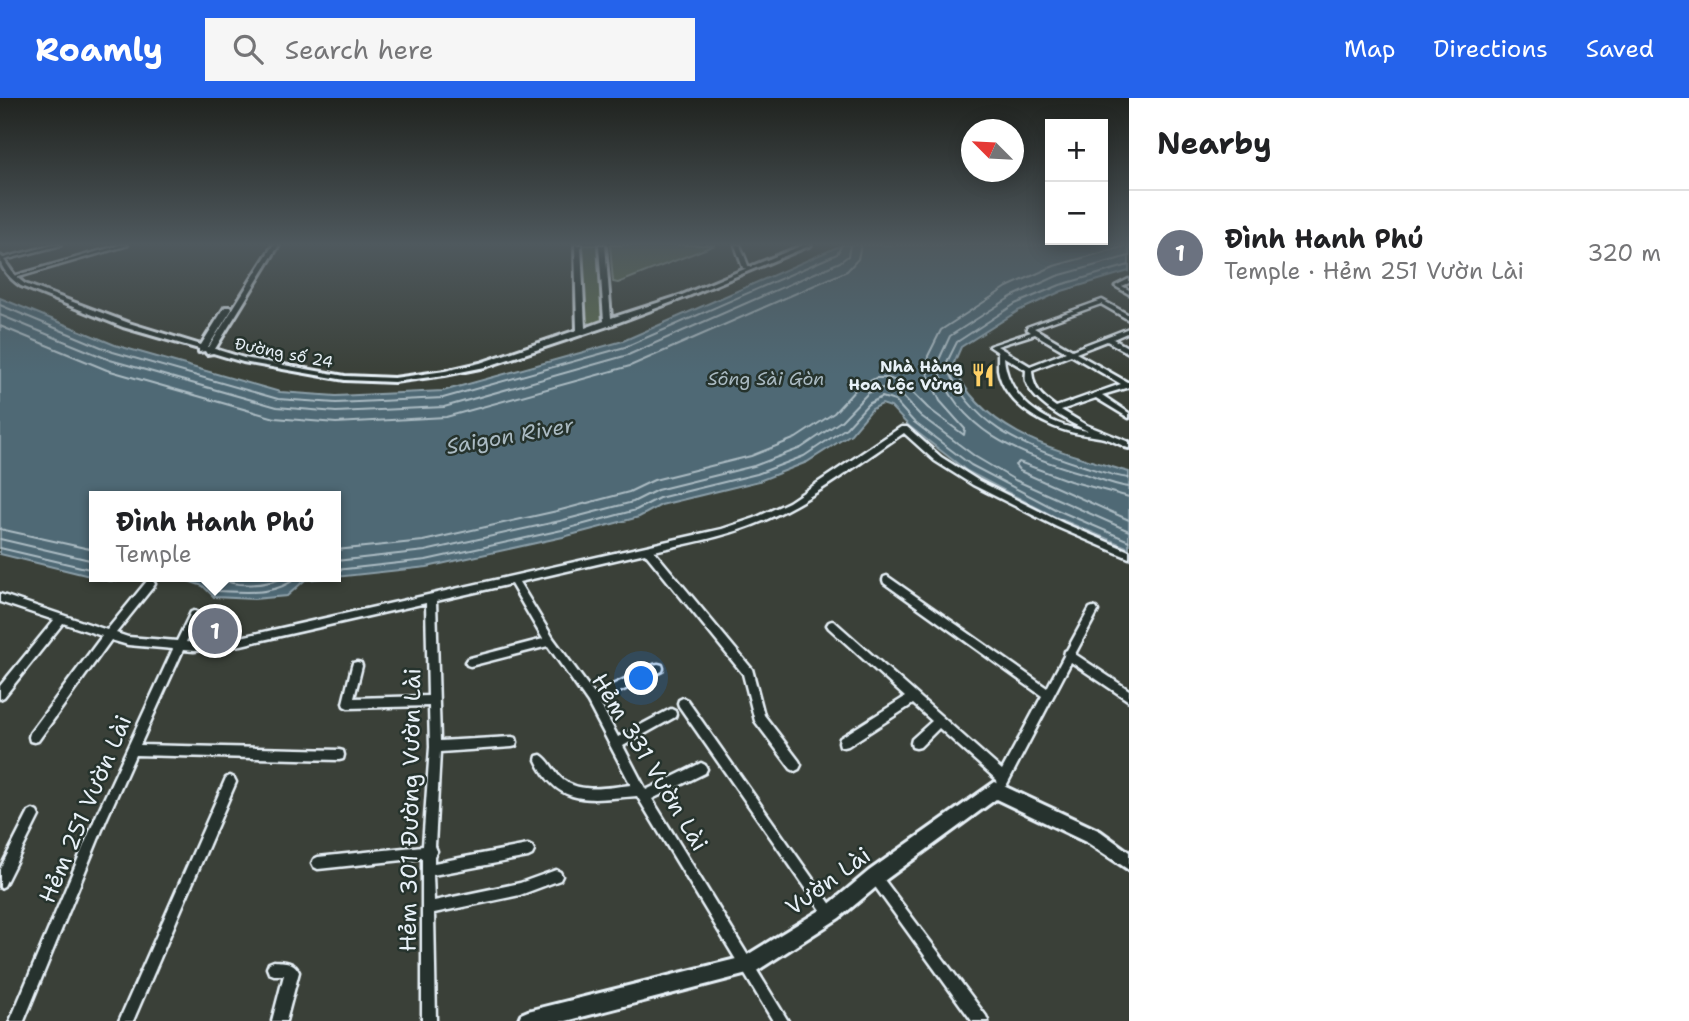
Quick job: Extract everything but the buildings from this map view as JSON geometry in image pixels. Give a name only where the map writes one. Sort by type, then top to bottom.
[{"type":"main road","points":[[1002,784],[1094,837],[1129,862]]},
{"type":"main road","name":"Vườn Lài","points":[[528,1021],[563,1017],[748,965],[830,913],[1002,784]]},
{"type":"street","name":"Đường số 24","points":[[31,288],[206,351],[296,372],[394,380],[482,365],[702,288]]},
{"type":"street","points":[[206,351],[243,288]]},
{"type":"street","points":[[206,351],[248,288]]},
{"type":"street","points":[[579,288],[581,332]]},
{"type":"street","points":[[605,288],[608,323]]},
{"type":"street","points":[[1029,369],[992,346],[1102,302],[1129,318]]},
{"type":"street","points":[[1032,330],[1128,384]]},
{"type":"street","points":[[1029,369],[1129,330]]},
{"type":"street","points":[[1107,338],[1129,351]]},
{"type":"street","points":[[1001,352],[999,367],[1004,383],[1017,401],[1065,428],[1101,435],[1129,445]]},
{"type":"street","points":[[1029,369],[1027,377],[1031,388],[1054,408],[1101,435]]},
{"type":"street","points":[[1035,413],[1128,384]]},
{"type":"street","points":[[1097,395],[1129,416]]},
{"type":"street","points":[[0,597],[128,641],[177,647],[241,641],[648,550],[758,520],[792,503],[904,429],[938,459],[976,483],[1060,525],[1129,555]]},
{"type":"street","points":[[648,550],[748,672],[760,717],[795,765]]},
{"type":"street","points":[[887,580],[1047,694]]},
{"type":"street","name":"Hẻm 331 Vườn Lài","points":[[514,581],[550,641],[592,701],[642,794],[781,1021]]},
{"type":"street","points":[[34,737],[108,635],[150,584]]},
{"type":"street","name":"Hẻm 301 Đường Vườn Lài","points":[[429,1021],[427,870],[435,747],[431,599]]},
{"type":"street","points":[[832,625],[939,721],[1002,784],[1047,694],[1072,656],[1093,611]]},
{"type":"street","name":"Hẻm 251 Vườn Lài","points":[[17,1021],[102,816],[134,750],[177,647],[194,615]]},
{"type":"street","points":[[0,694],[62,618]]},
{"type":"street","points":[[470,662],[550,641]]},
{"type":"street","points":[[1072,656],[1129,696]]},
{"type":"street","points":[[357,666],[348,703],[434,701]]},
{"type":"street","points":[[592,701],[658,668]]},
{"type":"street","points":[[844,742],[913,698]]},
{"type":"street","points":[[683,703],[830,913]]},
{"type":"street","points":[[617,744],[671,715]]},
{"type":"street","points":[[916,743],[939,721]]},
{"type":"street","points":[[435,747],[512,742]]},
{"type":"street","points":[[134,750],[339,755]]},
{"type":"street","points":[[541,760],[555,783],[570,793],[642,794],[701,769]]},
{"type":"street","points":[[127,1021],[230,782]]},
{"type":"street","points":[[0,882],[33,816]]},
{"type":"street","points":[[317,863],[430,851]]},
{"type":"street","points":[[427,870],[528,851]]},
{"type":"street","points":[[428,908],[520,889],[556,876]]},
{"type":"street","points":[[875,877],[981,1021]]},
{"type":"street","points":[[274,968],[289,969],[292,972],[279,1021]]},
{"type":"green space","points":[[583,288],[603,288],[605,318],[593,325],[584,321]]},
{"type":"water","name":"Sông Sài Gòn","points":[[744,288],[1072,288],[1018,311],[961,347],[953,365],[966,389],[983,408],[1004,424],[1052,448],[1129,472],[1129,548],[1053,516],[967,471],[909,426],[891,407],[882,404],[872,409],[851,434],[807,462],[759,481],[661,505],[639,517],[563,537],[427,567],[341,576],[341,491],[89,491],[89,576],[0,554],[0,298],[115,345],[280,392],[336,396],[443,391],[623,341]]},
{"type":"water","points":[[191,582],[303,582],[287,596],[254,599],[214,597],[203,586]]},
{"type":"place","name":"Nhà Hàng Hoa Lộc Vừng","points":[[983,375]]},
{"type":"place","name":"Đình Hanh Phú","points":[[215,631]]},
{"type":"water label","name":"Saigon River","points":[[510,436]]}]
